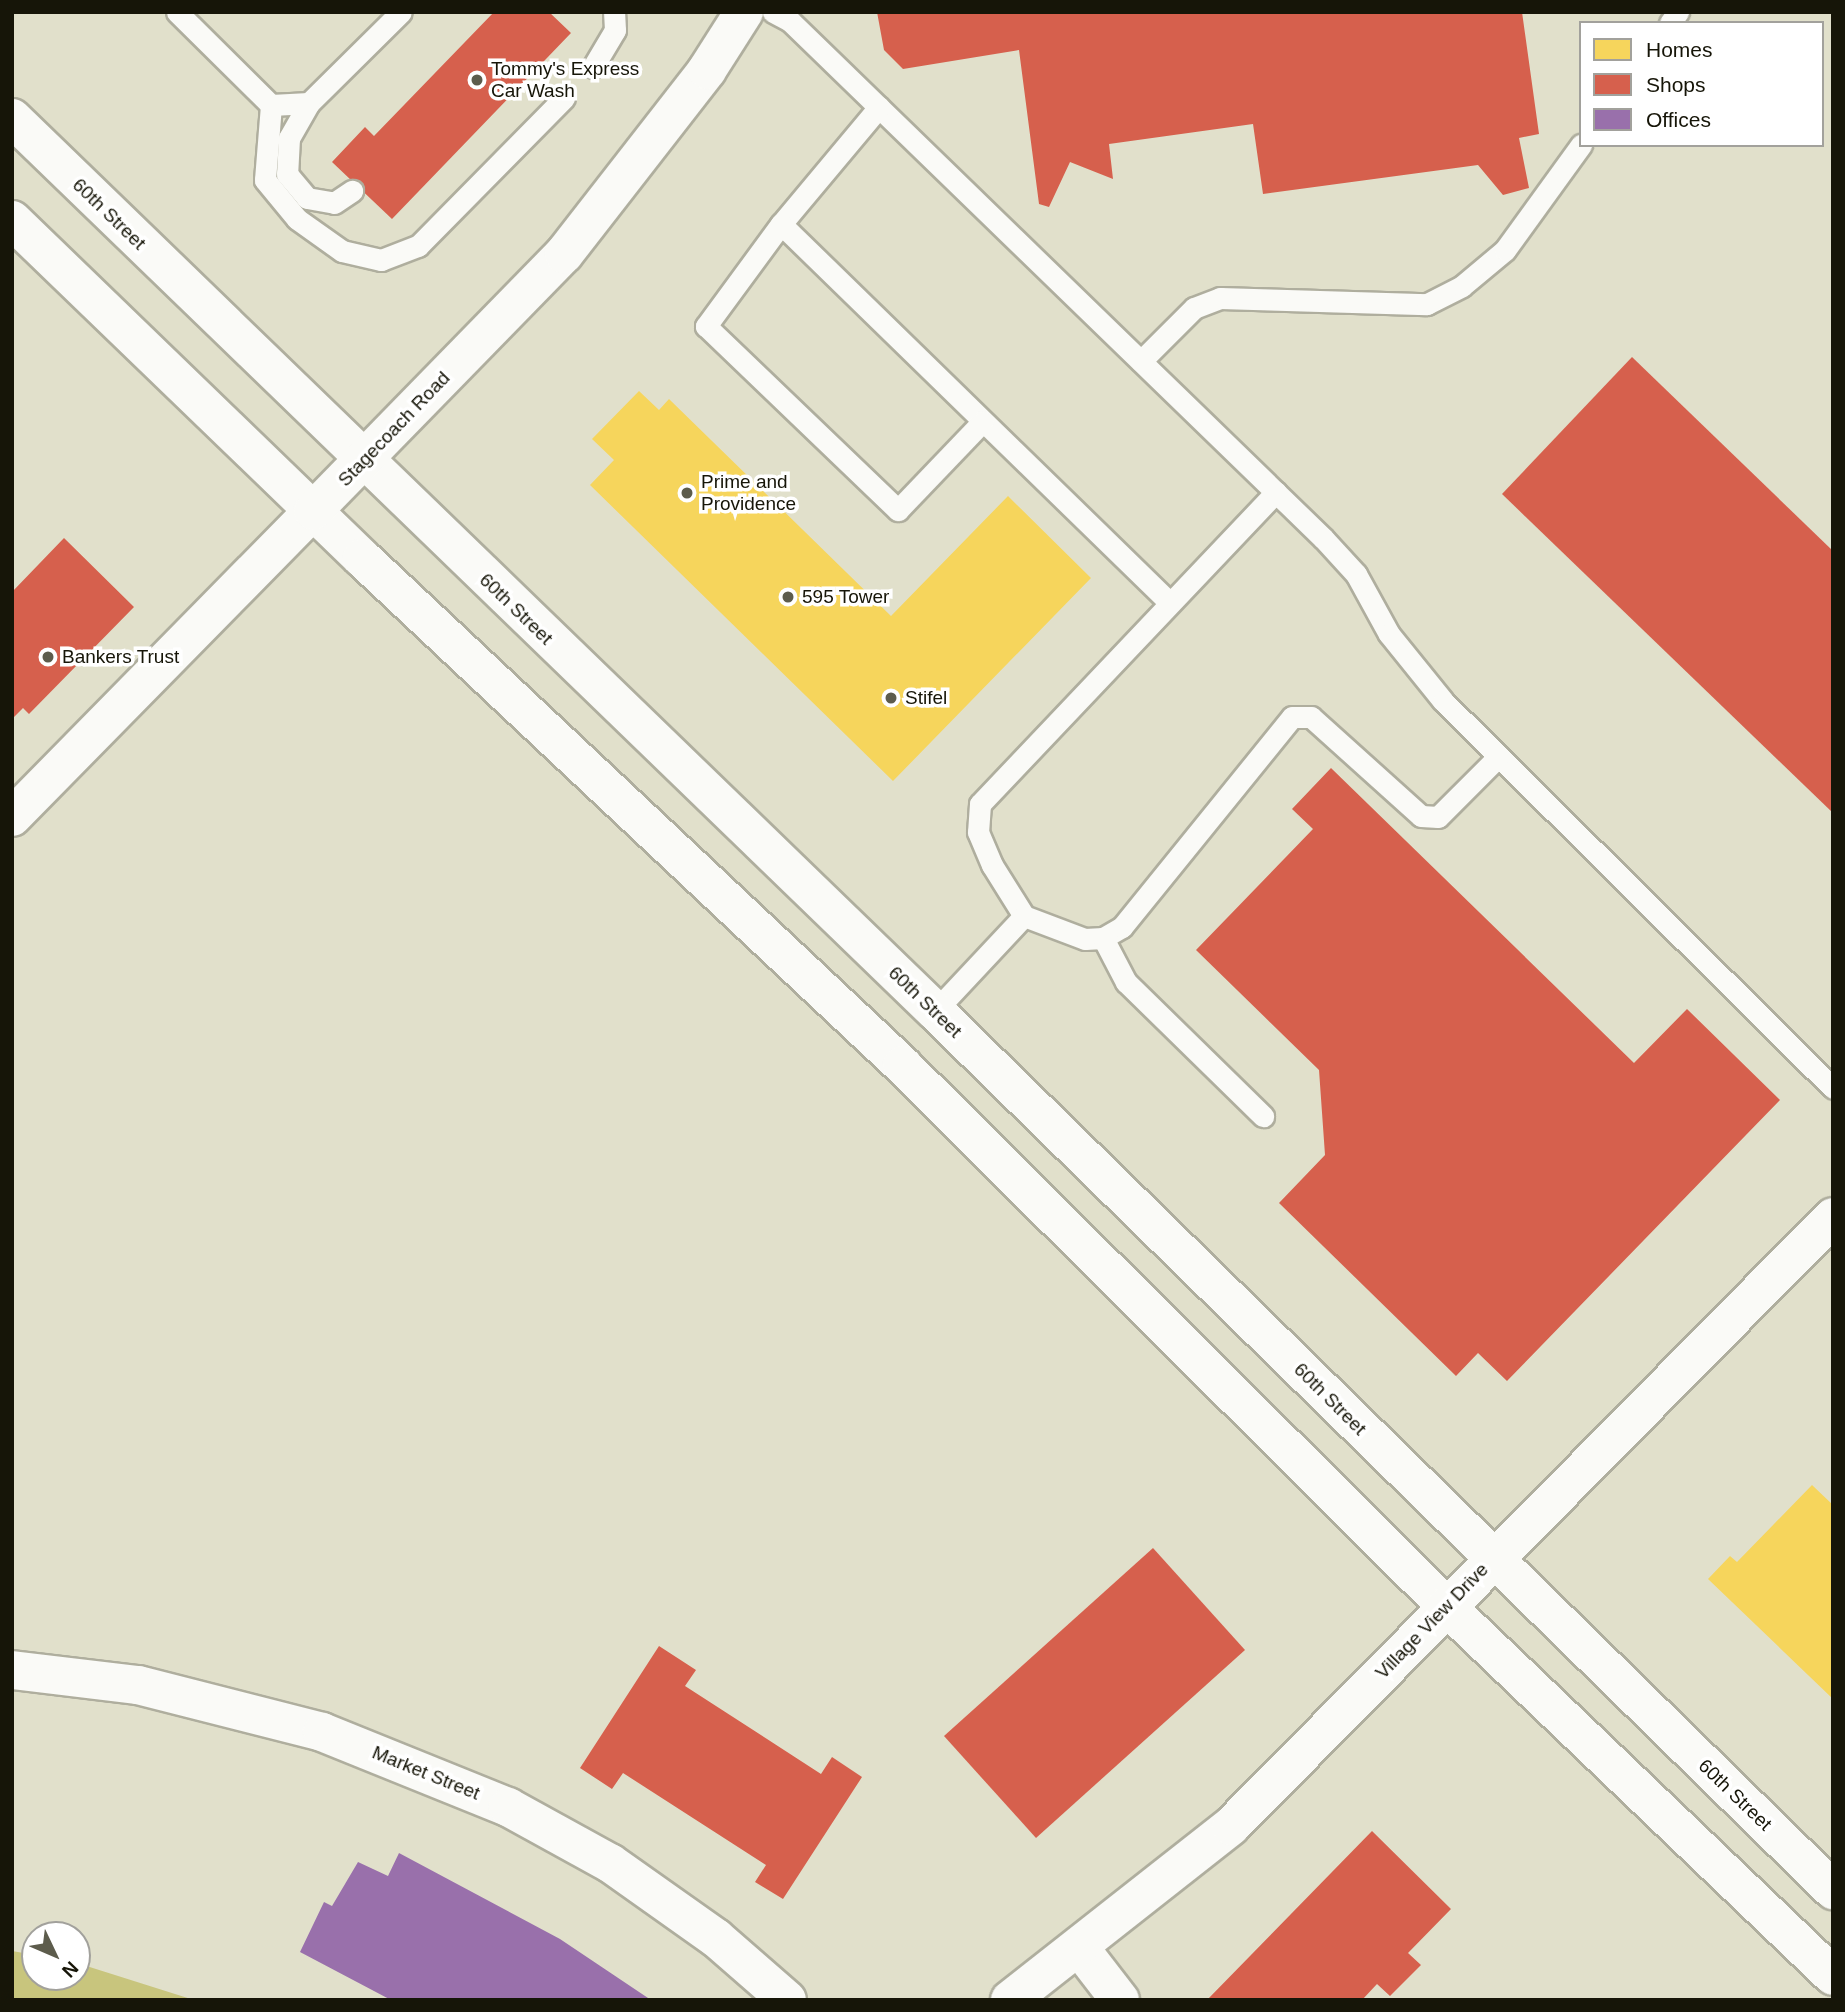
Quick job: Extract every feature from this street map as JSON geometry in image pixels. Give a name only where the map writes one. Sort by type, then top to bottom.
[{"type":"street","name":"Stagecoach Road","points":[[12,817],[564,254],[668,122],[744,12]]},
{"type":"street","name":"60th Street","points":[[12,118],[363,461],[936,1011],[1492,1559],[1833,1890]]},
{"type":"street","points":[[12,220],[313,511],[901,1065],[1446,1606],[1833,1976]]},
{"type":"street","name":"Village View Drive","points":[[1010,2000],[1231,1826],[1833,1217]]},
{"type":"street","name":"Market Street","points":[[12,1671],[138,1685],[321,1732],[508,1807],[610,1863],[716,1938],[787,2000]]},
{"type":"street","points":[[1079,1947],[1120,2000]]},
{"type":"lane","points":[[177,12],[271,105],[309,103]]},
{"type":"lane","points":[[352,191],[334,203],[307,198],[287,174],[289,138],[309,103],[401,12]]},
{"type":"lane","points":[[593,67],[615,30],[614,12]]},
{"type":"lane","points":[[773,12],[790,21],[1276,492],[1356,574],[1389,634],[1443,701],[1833,1088]]},
{"type":"lane","points":[[271,105],[265,180],[297,219],[342,251],[381,260],[418,246],[564,98]]},
{"type":"lane","points":[[879,107],[781,224],[706,326],[898,510],[982,422]]},
{"type":"lane","points":[[1141,361],[1194,308],[1220,298],[1427,304],[1462,286],[1505,250],[1580,147]]},
{"type":"lane","points":[[781,224],[1169,602]]},
{"type":"lane","points":[[1276,492],[979,804],[978,832],[992,865],[1024,916],[1085,939],[1103,938],[1122,927],[1292,717],[1311,717],[1421,816],[1438,817],[1499,756]]},
{"type":"lane","points":[[936,1011],[1024,916]]},
{"type":"lane","points":[[1103,938],[1126,982],[1263,1116]]},
{"type":"shaded area","points":[[12,1951],[21,1953],[21,1991],[91,1991],[91,1967],[194,2000],[12,2000]]},
{"type":"building: Homes","name":"595 Tower","points":[[639,391],[659,410],[669,399],[891,616],[1008,496],[1091,578],[893,781],[590,485],[614,460],[592,439]]},
{"type":"building: Homes","points":[[1812,1485],[1833,1505],[1833,1699],[1708,1579],[1730,1556],[1737,1562]]},
{"type":"building: Shops","name":"Tommy's Express Car Wash","points":[[494,12],[549,12],[571,33],[392,219],[332,162],[365,127],[374,136]]},
{"type":"building: Shops","points":[[877,12],[1522,12],[1539,134],[1519,138],[1529,188],[1503,195],[1478,165],[1263,194],[1253,124],[1109,144],[1113,179],[1070,162],[1049,207],[1039,204],[1019,50],[903,69],[884,50]]},
{"type":"building: Shops","points":[[1632,357],[1833,551],[1833,813],[1502,494]]},
{"type":"building: Shops","name":"Bankers Trust","points":[[64,538],[134,607],[29,714],[23,708],[12,719],[12,592]]},
{"type":"building: Shops","points":[[1331,768],[1634,1063],[1687,1009],[1780,1100],[1507,1381],[1478,1353],[1456,1376],[1279,1203],[1325,1155],[1319,1070],[1196,950],[1313,829],[1292,809]]},
{"type":"building: Shops","points":[[1153,1548],[1245,1650],[1036,1838],[944,1736]]},
{"type":"building: Shops","points":[[659,1646],[696,1670],[685,1686],[821,1774],[832,1757],[862,1777],[783,1899],[755,1882],[766,1865],[623,1773],[612,1789],[580,1768]]},
{"type":"building: Shops","points":[[1372,1831],[1451,1909],[1408,1953],[1421,1965],[1390,1996],[1377,1984],[1362,2000],[1207,2000]]},
{"type":"building: Offices","points":[[399,1853],[560,1939],[651,2000],[391,2000],[300,1952],[324,1902],[332,1906],[358,1862],[388,1876]]},
{"type":"place","name":"Tommy's Express Car Wash","points":[[477,80]]},
{"type":"place","name":"Prime and Providence","points":[[687,493]]},
{"type":"place","name":"595 Tower","points":[[788,597]]},
{"type":"place","name":"Bankers Trust","points":[[48,657]]},
{"type":"place","name":"Stifel","points":[[891,698]]}]
